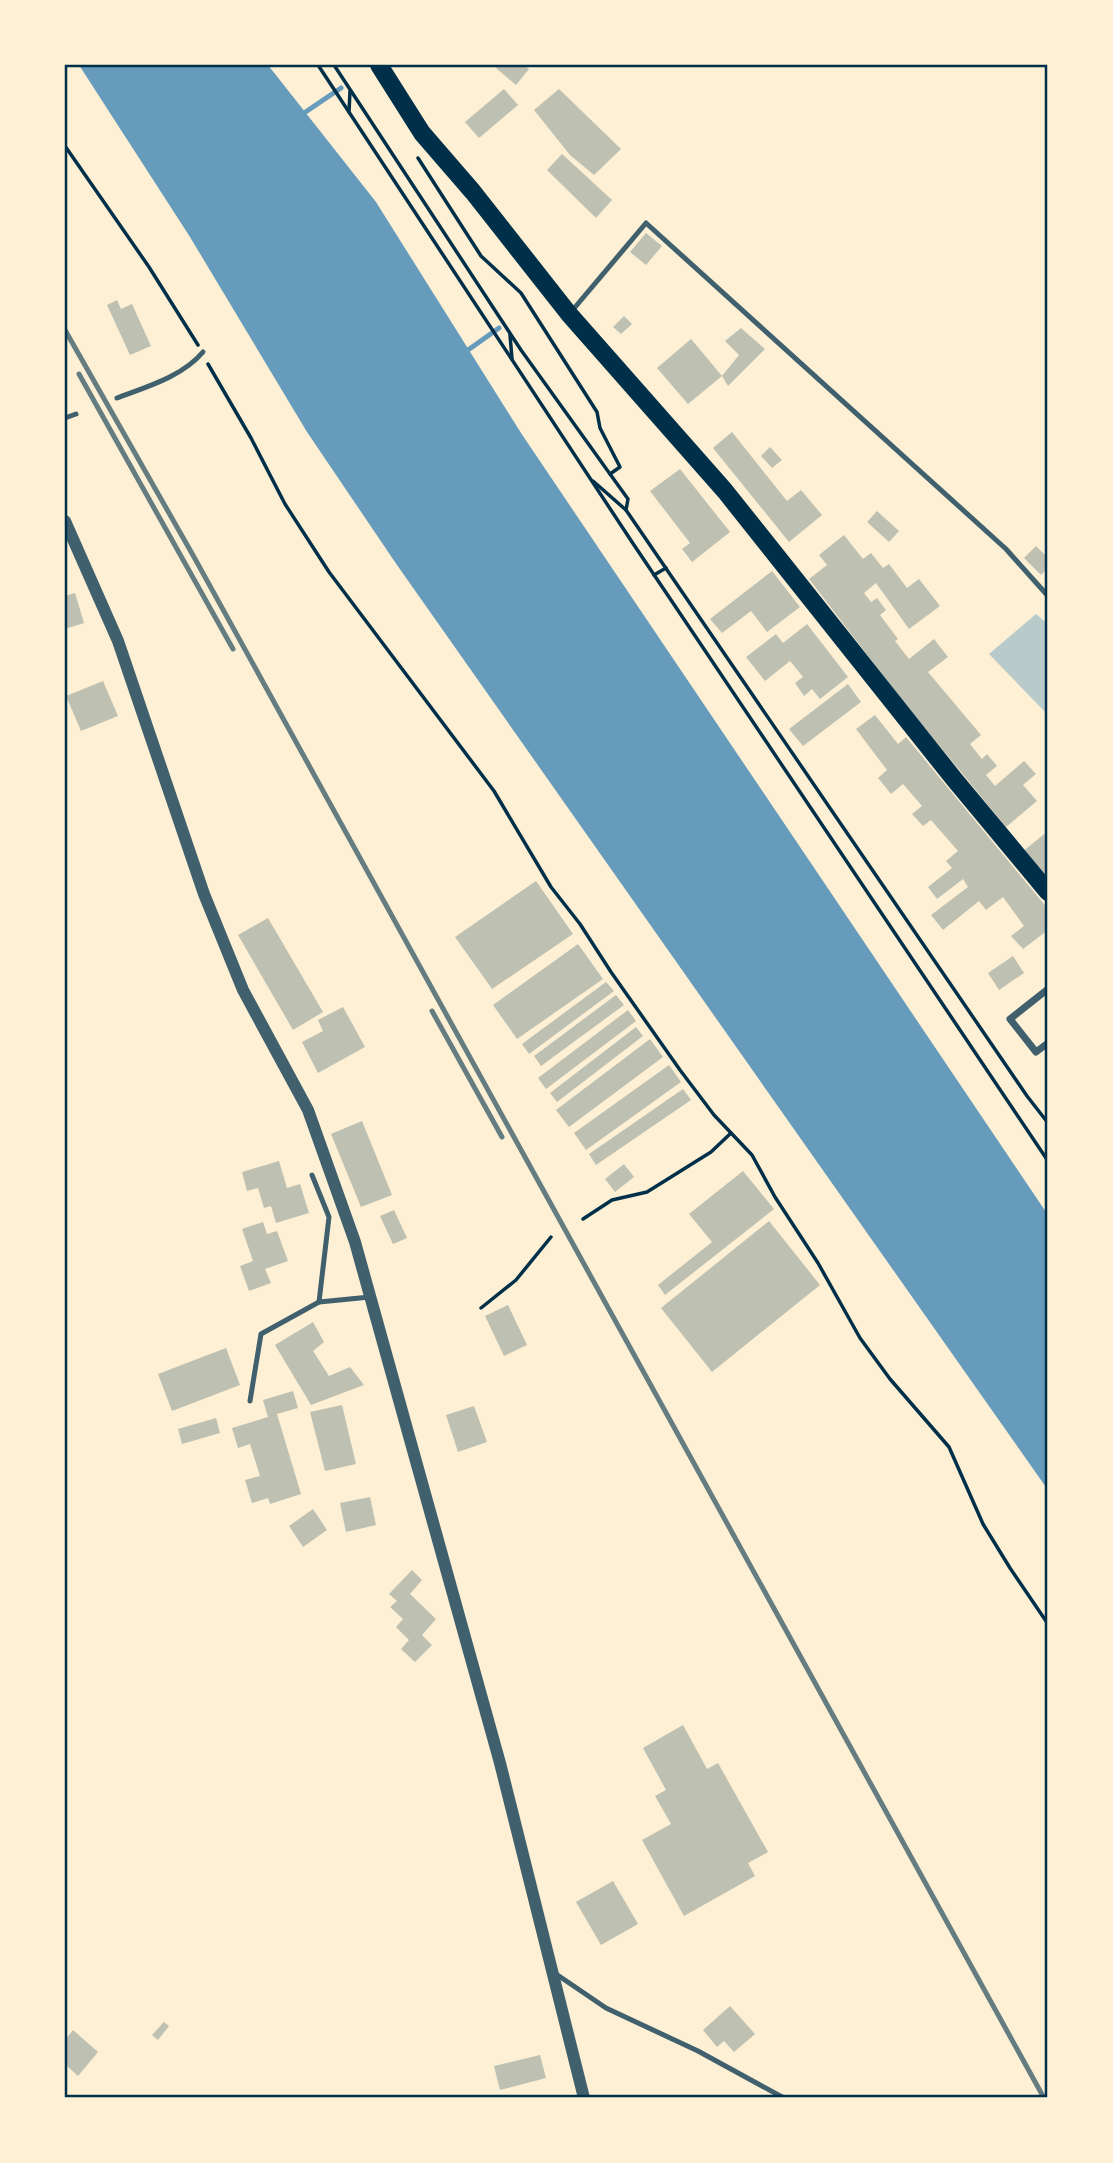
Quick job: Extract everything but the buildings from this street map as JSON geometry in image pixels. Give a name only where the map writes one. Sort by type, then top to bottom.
[{"type":"main road","points":[[380,65],[422,133],[473,192],[569,314],[725,491],[946,769],[1048,892]]},
{"type":"street","points":[[65,521],[118,641],[204,894],[243,990],[308,1110],[355,1242],[500,1763],[584,2098]]},
{"type":"street","points":[[1048,989],[1010,1019],[1036,1052],[1048,1043]]},
{"type":"lane","points":[[569,314],[646,223],[1006,549],[1048,596]]},
{"type":"lane","points":[[117,398],[176,373],[194,362],[203,352]]},
{"type":"lane","points":[[65,418],[76,414]]},
{"type":"lane","points":[[312,1175],[329,1217],[319,1303]]},
{"type":"lane","points":[[250,1401],[261,1334],[319,1303],[370,1297]]},
{"type":"lane","points":[[551,1970],[606,2008],[698,2051],[784,2098]]},
{"type":"path","points":[[318,65],[590,479],[1048,1161]]},
{"type":"path","points":[[334,65],[510,333],[628,499],[626,510]]},
{"type":"path","points":[[349,112],[350,89]]},
{"type":"path","points":[[65,146],[149,267],[203,352],[285,504],[329,572],[494,791],[551,887],[580,924],[680,1070],[714,1115],[752,1155],[860,1338],[890,1379],[949,1447],[983,1524],[1048,1624]]},
{"type":"path","points":[[414,151],[469,240],[494,270],[521,293],[597,412],[600,428],[620,467],[610,474]]},
{"type":"path","points":[[510,333],[512,360]]},
{"type":"path","points":[[590,479],[626,510],[1027,1096],[1048,1122]]},
{"type":"path","points":[[654,575],[666,568]]},
{"type":"path","points":[[583,1219],[612,1200],[647,1192],[711,1152],[731,1133]]},
{"type":"path","points":[[481,1308],[516,1280],[551,1237]]},
{"type":"shaded area","points":[[1036,614],[1048,624],[1048,715],[989,654]]},
{"type":"water","points":[[79,65],[268,65],[376,202],[521,433],[1048,1215],[1048,1490],[397,565],[307,432],[190,237]]},
{"type":"waterway","points":[[304,113],[341,88]]},
{"type":"waterway","points":[[468,350],[499,328]]},
{"type":"railway","points":[[65,330],[194,557],[1044,2098]]},
{"type":"railway","points":[[79,374],[233,649]]},
{"type":"railway","points":[[432,1011],[502,1137]]}]
